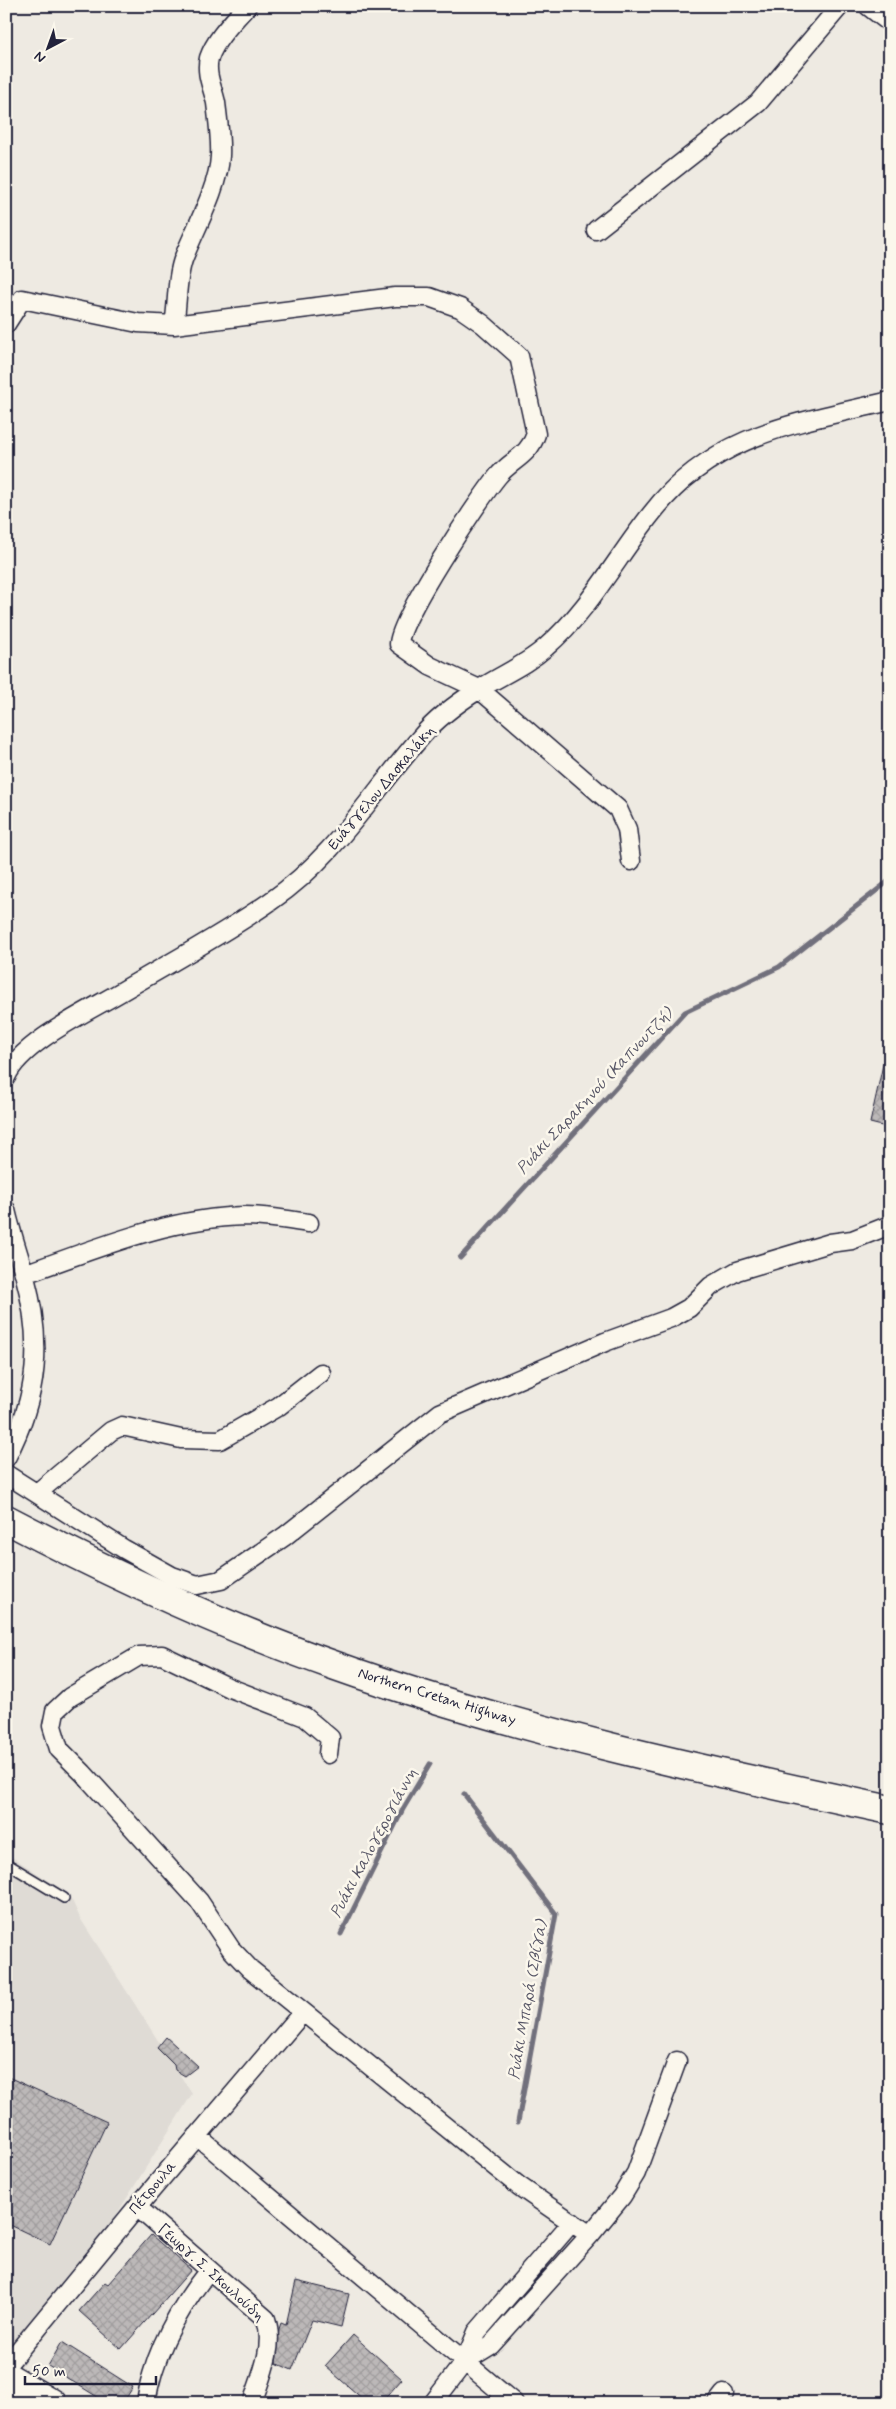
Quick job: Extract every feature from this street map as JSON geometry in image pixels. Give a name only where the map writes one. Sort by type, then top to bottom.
[{"type":"main road","name":"Northern Cretan Highway","points":[[10,1521],[121,1578],[173,1602],[335,1666],[457,1706],[590,1742],[890,1810]]},
{"type":"main road","points":[[6,2376],[52,2403]]},
{"type":"street","points":[[174,325],[184,258],[210,194],[220,158],[219,131],[215,101],[208,77],[208,61],[213,48],[225,31],[247,6]]},
{"type":"street","points":[[596,230],[758,103],[840,6]]},
{"type":"street","points":[[868,6],[890,23]]},
{"type":"street","points":[[7,321],[22,299],[138,323],[174,325],[395,297],[429,297],[460,308],[483,324],[519,356],[536,434],[532,446],[500,474],[486,492],[418,599],[399,636],[399,644],[416,658],[479,689],[618,808],[627,829],[631,861]]},
{"type":"street","name":"Ευάγγελου Δασκαλάκη","points":[[8,1070],[30,1048],[61,1027],[238,923],[295,884],[340,840],[423,735],[479,689],[518,669],[546,648],[576,618],[594,597],[652,512],[675,487],[704,463],[730,447],[773,429],[890,401]]},
{"type":"street","points":[[6,1210],[24,1274],[36,1337],[34,1381],[21,1429],[6,1458]]},
{"type":"street","points":[[24,1274],[146,1231],[188,1222],[245,1216],[309,1223]]},
{"type":"street","points":[[6,1474],[124,1549],[172,1576],[197,1584],[221,1580],[284,1536],[402,1446],[440,1413],[605,1342],[671,1318],[689,1308],[711,1286],[737,1271],[830,1243],[852,1240],[890,1225]]},
{"type":"street","points":[[37,1493],[111,1431],[122,1426],[181,1440],[220,1440],[279,1406],[302,1390],[320,1373]]},
{"type":"street","points":[[328,1754],[330,1738],[305,1717],[230,1688],[162,1656],[139,1656],[70,1697],[55,1711],[52,1726],[59,1749],[199,1901],[237,1956],[250,1970],[519,2186],[590,2234]]},
{"type":"street","name":"Πέτρουλα","points":[[6,2366],[136,2207],[303,2012]]},
{"type":"street","points":[[465,2361],[491,2345],[622,2196],[636,2173],[677,2061]]},
{"type":"street","points":[[197,2136],[514,2403]]},
{"type":"street","name":"Γεωργ. Σ. Σκουλούδη","points":[[136,2207],[266,2319],[270,2332],[266,2356],[252,2403]]},
{"type":"street","points":[[433,2403],[465,2361],[477,2332],[572,2222]]},
{"type":"street","points":[[146,2403],[155,2365],[178,2314],[209,2270]]},
{"type":"lane","points":[[6,1863],[64,1898]]},
{"type":"shaded area","points":[[6,1853],[69,1894],[80,1918],[192,2094],[6,2391]]},
{"type":"building","points":[[884,1060],[890,1061],[890,1128],[870,1123]]},
{"type":"building","points":[[166,2037],[198,2066],[185,2076],[175,2070],[174,2065],[157,2048]]},
{"type":"building","points":[[6,2076],[107,2122],[50,2244],[6,2223]]},
{"type":"building","points":[[151,2235],[191,2270],[121,2349],[79,2311],[105,2282],[108,2284]]},
{"type":"building","points":[[296,2281],[349,2294],[341,2327],[312,2320],[292,2370],[276,2363],[279,2329],[281,2323],[286,2325]]},
{"type":"building","points":[[353,2335],[402,2379],[381,2403],[365,2401],[325,2366]]},
{"type":"building","points":[[62,2342],[133,2387],[123,2403],[107,2403],[48,2366]]},
{"type":"waterway","name":"Ρυάκι Σαρακηνού (Καπνουτζή)","points":[[460,1258],[685,1012],[779,967],[890,880]]},
{"type":"waterway","name":"Ρυάκι Καλογερογιάννη","points":[[341,1934],[403,1809],[430,1764]]},
{"type":"waterway","name":"Ρυάκι Μπαρά (Σβίγα)","points":[[464,1794],[556,1914],[518,2122]]}]
